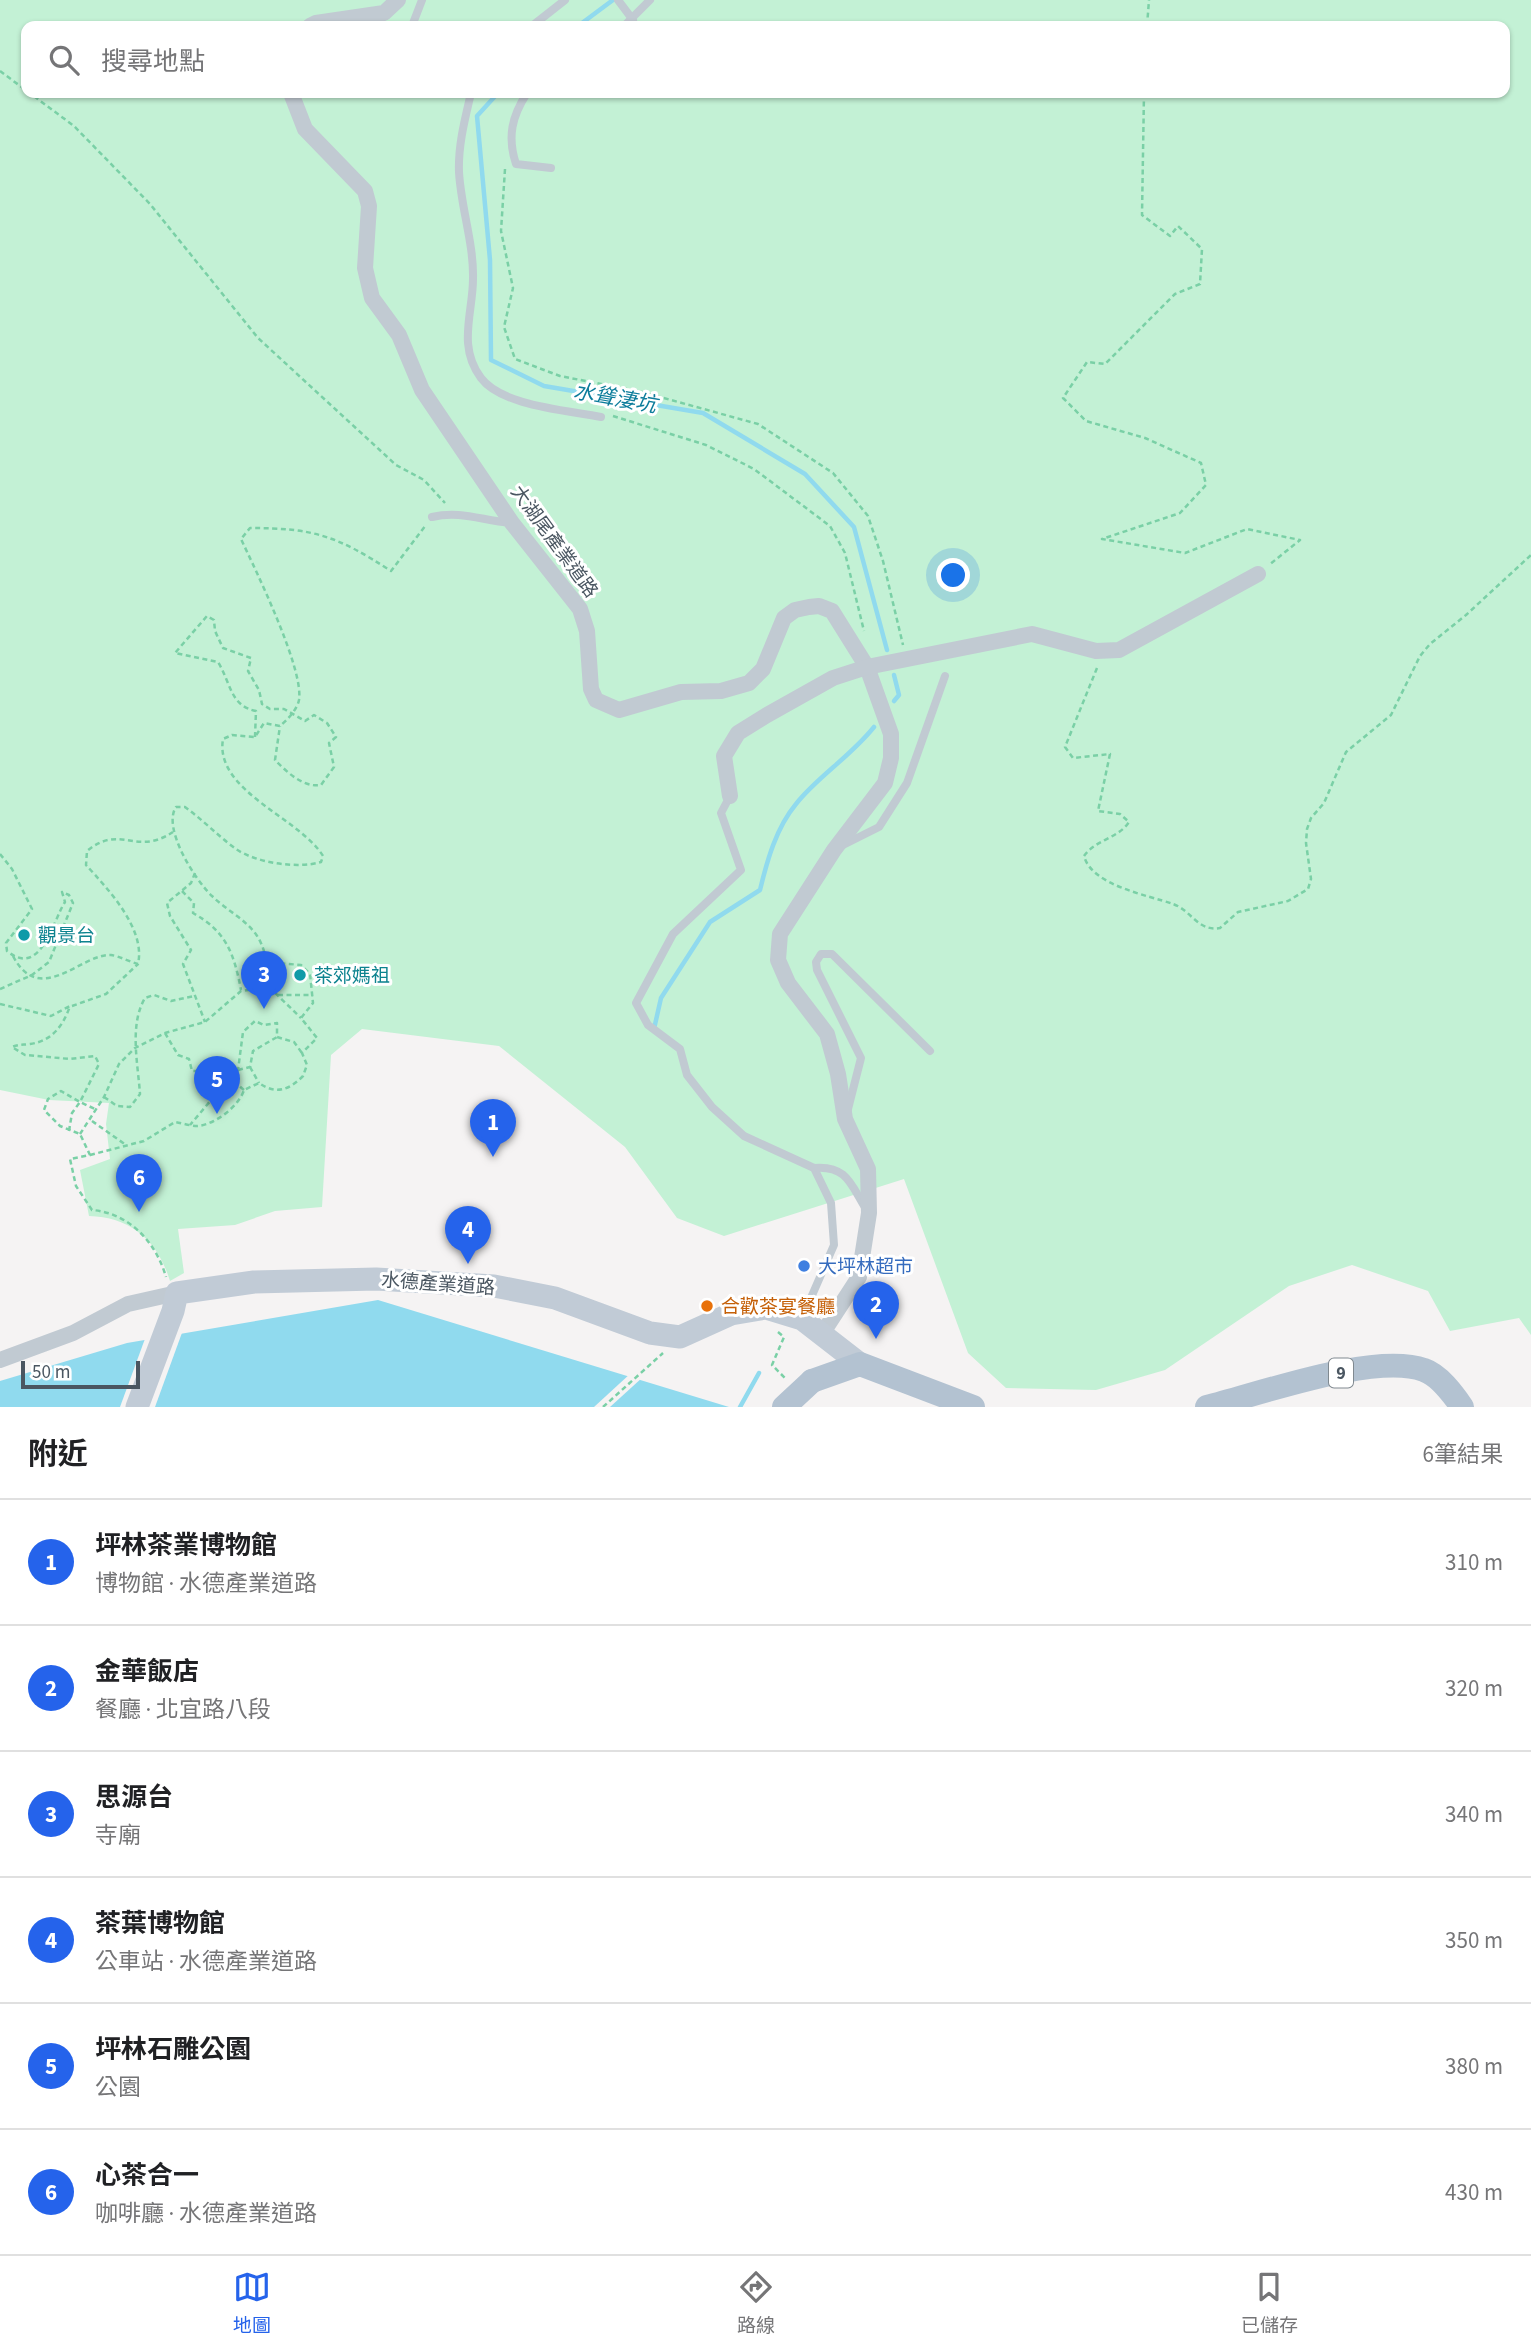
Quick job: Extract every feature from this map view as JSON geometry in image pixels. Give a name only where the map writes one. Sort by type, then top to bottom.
[{"type":"main road","name":"9","points":[[1207,1407],[1355,1370],[1399,1363],[1427,1370],[1452,1392],[1462,1407]]},
{"type":"main road","points":[[784,1407],[800,1381],[860,1364],[973,1407]]},
{"type":"street","points":[[330,21],[384,13],[398,0]]},
{"type":"street","name":"大湖尾產業道路","points":[[293,98],[305,129],[365,191],[369,206],[365,268],[372,298],[399,335],[422,390],[512,523],[580,608],[587,631],[591,689],[596,700],[606,707],[619,710],[681,692],[721,691],[749,683],[763,668],[784,618],[795,610],[809,607],[820,606],[832,611],[870,666],[891,734],[891,758],[885,783],[834,850],[780,934],[778,961],[788,984],[828,1034],[845,1119],[868,1169],[869,1213],[859,1277],[822,1334]]},
{"type":"street","points":[[730,796],[724,756],[738,733],[833,678],[870,666],[1032,634],[1096,651],[1119,650],[1258,574]]},
{"type":"street","name":"水德產業道路","points":[[0,1360],[73,1334],[128,1304],[173,1293],[254,1282],[376,1279],[494,1286],[555,1298],[650,1333],[680,1337],[731,1314],[766,1308],[802,1319],[860,1364]]},
{"type":"street","points":[[137,1407],[173,1311],[173,1293]]},
{"type":"lane","points":[[414,21],[422,0]]},
{"type":"lane","points":[[538,21],[565,0]]},
{"type":"lane","points":[[618,0],[634,20],[650,0]]},
{"type":"lane","points":[[470,98],[461,136],[459,171],[473,278],[467,322],[469,354],[481,378],[504,397],[601,417]]},
{"type":"lane","points":[[524,98],[514,113],[510,147],[516,164],[551,168]]},
{"type":"lane","points":[[432,517],[453,512],[490,522],[512,523]]},
{"type":"lane","points":[[834,850],[879,827],[907,783],[945,676]]},
{"type":"lane","points":[[730,796],[721,813],[741,870],[673,934],[636,1003],[648,1026],[680,1049],[687,1075],[712,1107],[744,1136],[814,1168],[831,1167],[844,1174],[869,1213]]},
{"type":"lane","points":[[845,1119],[861,1059],[817,970],[816,962],[821,954],[832,954],[930,1051]]},
{"type":"lane","points":[[802,1319],[820,1284],[834,1245],[831,1203],[814,1168]]},
{"type":"path","points":[[1147,21],[1149,0]]},
{"type":"path","points":[[0,71],[21,87]]},
{"type":"path","points":[[36,98],[74,126],[150,204],[258,338],[396,465],[424,480],[453,512]]},
{"type":"path","points":[[1144,98],[1142,215],[1170,236],[1178,226],[1202,249],[1200,284],[1175,294],[1105,364],[1087,362],[1063,397],[1086,421],[1145,438],[1201,463],[1206,485],[1180,513],[1102,539],[1185,553],[1247,528],[1300,540],[1258,574]]},
{"type":"path","points":[[506,163],[501,231],[513,288],[504,327],[515,359],[560,376],[642,392],[758,424],[833,473],[868,516],[883,561],[906,659]]},
{"type":"path","points":[[611,415],[706,445],[754,469],[830,526],[845,553],[870,666]]},
{"type":"path","points":[[255,737],[256,711],[241,708],[236,702],[228,677],[218,662],[175,653],[207,616],[214,620],[215,632],[223,648],[251,658],[248,671],[259,690],[262,704],[291,714],[305,721],[314,715],[333,730],[336,737],[329,743],[334,767],[321,785],[314,786],[299,780],[275,760],[280,726],[291,714],[299,696],[289,653],[241,539],[250,528],[309,530],[346,544],[391,571],[432,517]]},
{"type":"path","points":[[1096,651],[1098,665],[1093,684],[1065,747],[1073,758],[1110,754],[1098,811],[1120,814],[1129,822],[1125,828],[1089,849],[1084,856],[1086,863],[1092,870],[1136,895],[1174,904],[1204,927],[1220,928],[1238,912],[1287,901],[1308,889],[1311,879],[1306,843],[1307,829],[1311,818],[1328,795],[1346,752],[1391,715],[1420,656],[1430,644],[1531,555]]},
{"type":"path","points":[[255,737],[264,723],[280,726]]},
{"type":"path","points":[[255,737],[232,735],[223,739],[226,761],[251,796],[300,829],[316,844],[323,856],[321,862],[296,865],[238,850],[185,807],[176,807],[171,815],[173,832],[210,895],[246,922],[259,939],[269,986],[302,1018],[317,1038],[302,1053]]},
{"type":"path","points":[[0,1004],[51,1016],[70,1006],[79,1006],[106,994],[138,964],[141,952],[130,925],[103,883],[86,864],[87,851],[98,842],[113,838],[150,845],[173,832]]},
{"type":"path","points":[[0,855],[12,869],[32,909],[6,943],[7,951],[19,968],[32,975],[55,976],[111,955],[138,964]]},
{"type":"path","points":[[195,873],[191,883],[167,903],[170,916],[191,950],[183,964],[205,1022]]},
{"type":"path","points":[[182,891],[194,903],[193,913],[206,920],[229,942],[242,991]]},
{"type":"path","points":[[0,989],[32,975],[50,962],[72,911],[73,903],[69,895],[62,892],[65,902],[55,916],[45,947],[28,957],[13,956]]},
{"type":"path","points":[[266,962],[300,965],[310,974],[313,995],[310,1011],[302,1018]]},
{"type":"path","points":[[80,1134],[104,1097],[119,1063],[135,1048],[165,1033],[205,1022],[242,991],[269,986]]},
{"type":"path","points":[[104,1097],[117,1106],[130,1108],[140,1094],[135,1048],[141,1005],[145,998],[154,995],[171,1001],[194,996]]},
{"type":"path","points":[[278,995],[313,995]]},
{"type":"path","points":[[69,1131],[72,1114],[99,1064],[95,1056],[70,1059],[25,1055],[12,1047],[38,1042],[52,1035],[62,1027],[70,1006]]},
{"type":"path","points":[[244,1090],[232,1080],[238,1070],[243,1032],[255,1021],[264,1024],[277,1023],[277,1037]]},
{"type":"path","points":[[165,1033],[178,1055],[189,1059],[192,1070],[199,1071],[209,1082],[212,1099],[190,1125]]},
{"type":"path","points":[[277,1037],[294,1042],[307,1065],[303,1076],[294,1084],[281,1090],[269,1090],[259,1083],[250,1067],[253,1051],[277,1037]]},
{"type":"path","points":[[238,1070],[250,1067]]},
{"type":"path","points":[[173,1293],[161,1258],[142,1233],[108,1212],[92,1210],[76,1186],[71,1159],[157,1136],[175,1122],[199,1126],[232,1108],[241,1100],[244,1090],[259,1083]]},
{"type":"path","points":[[90,1154],[80,1134],[69,1131],[44,1111],[48,1099],[61,1091],[95,1109]]},
{"type":"path","points":[[90,1120],[125,1146]]},
{"type":"path","points":[[766,1308],[771,1326],[784,1337],[772,1365],[800,1381]]},
{"type":"path","points":[[603,1407],[665,1351]]},
{"type":"green space","points":[[0,0],[1531,0],[1531,1335],[1519,1318],[1450,1331],[1428,1291],[1352,1265],[1289,1286],[1165,1370],[1096,1390],[1006,1388],[968,1353],[904,1179],[724,1236],[677,1218],[625,1147],[499,1046],[362,1029],[331,1055],[322,1207],[275,1211],[235,1225],[178,1229],[184,1273],[170,1281],[158,1254],[141,1234],[118,1221],[89,1216],[80,1170],[110,1159],[106,1124],[109,1103],[49,1100],[0,1090]]},
{"type":"water","points":[[378,1300],[729,1407],[0,1407],[0,1381],[127,1343]]},
{"type":"pier","points":[[183,1330],[155,1407],[120,1407],[146,1336]]},
{"type":"pier","points":[[631,1373],[643,1377],[610,1407],[594,1407]]},
{"type":"waterway","name":"水聳淒坑","points":[[585,21],[613,0]]},
{"type":"waterway","name":"水聳淒坑","points":[[493,98],[477,116],[490,260],[491,360],[544,386],[703,413],[805,474],[854,527],[887,650]]},
{"type":"waterway","name":"水聳淒坑","points":[[894,675],[899,695],[894,701]]},
{"type":"waterway","name":"水聳淒坑","points":[[654,1029],[661,998],[710,922],[760,890],[773,845],[789,813],[804,794],[874,727]]},
{"type":"waterway","name":"水聳淒坑","points":[[740,1407],[759,1373]]},
{"type":"place","name":"觀景台","points":[[24,935]]},
{"type":"place","name":"茶郊媽祖","points":[[300,975]]},
{"type":"place","name":"思源台","points":[[264,1009]]},
{"type":"place","name":"坪林石雕公園","points":[[217,1114]]},
{"type":"place","name":"坪林茶業博物館","points":[[493,1157]]},
{"type":"place","name":"心茶合一","points":[[139,1212]]},
{"type":"place","name":"茶葉博物館","points":[[468,1264]]},
{"type":"place","name":"大坪林超市","points":[[804,1266]]},
{"type":"place","name":"合歡茶宴餐廳","points":[[707,1306]]},
{"type":"place","name":"金華飯店","points":[[876,1339]]}]
